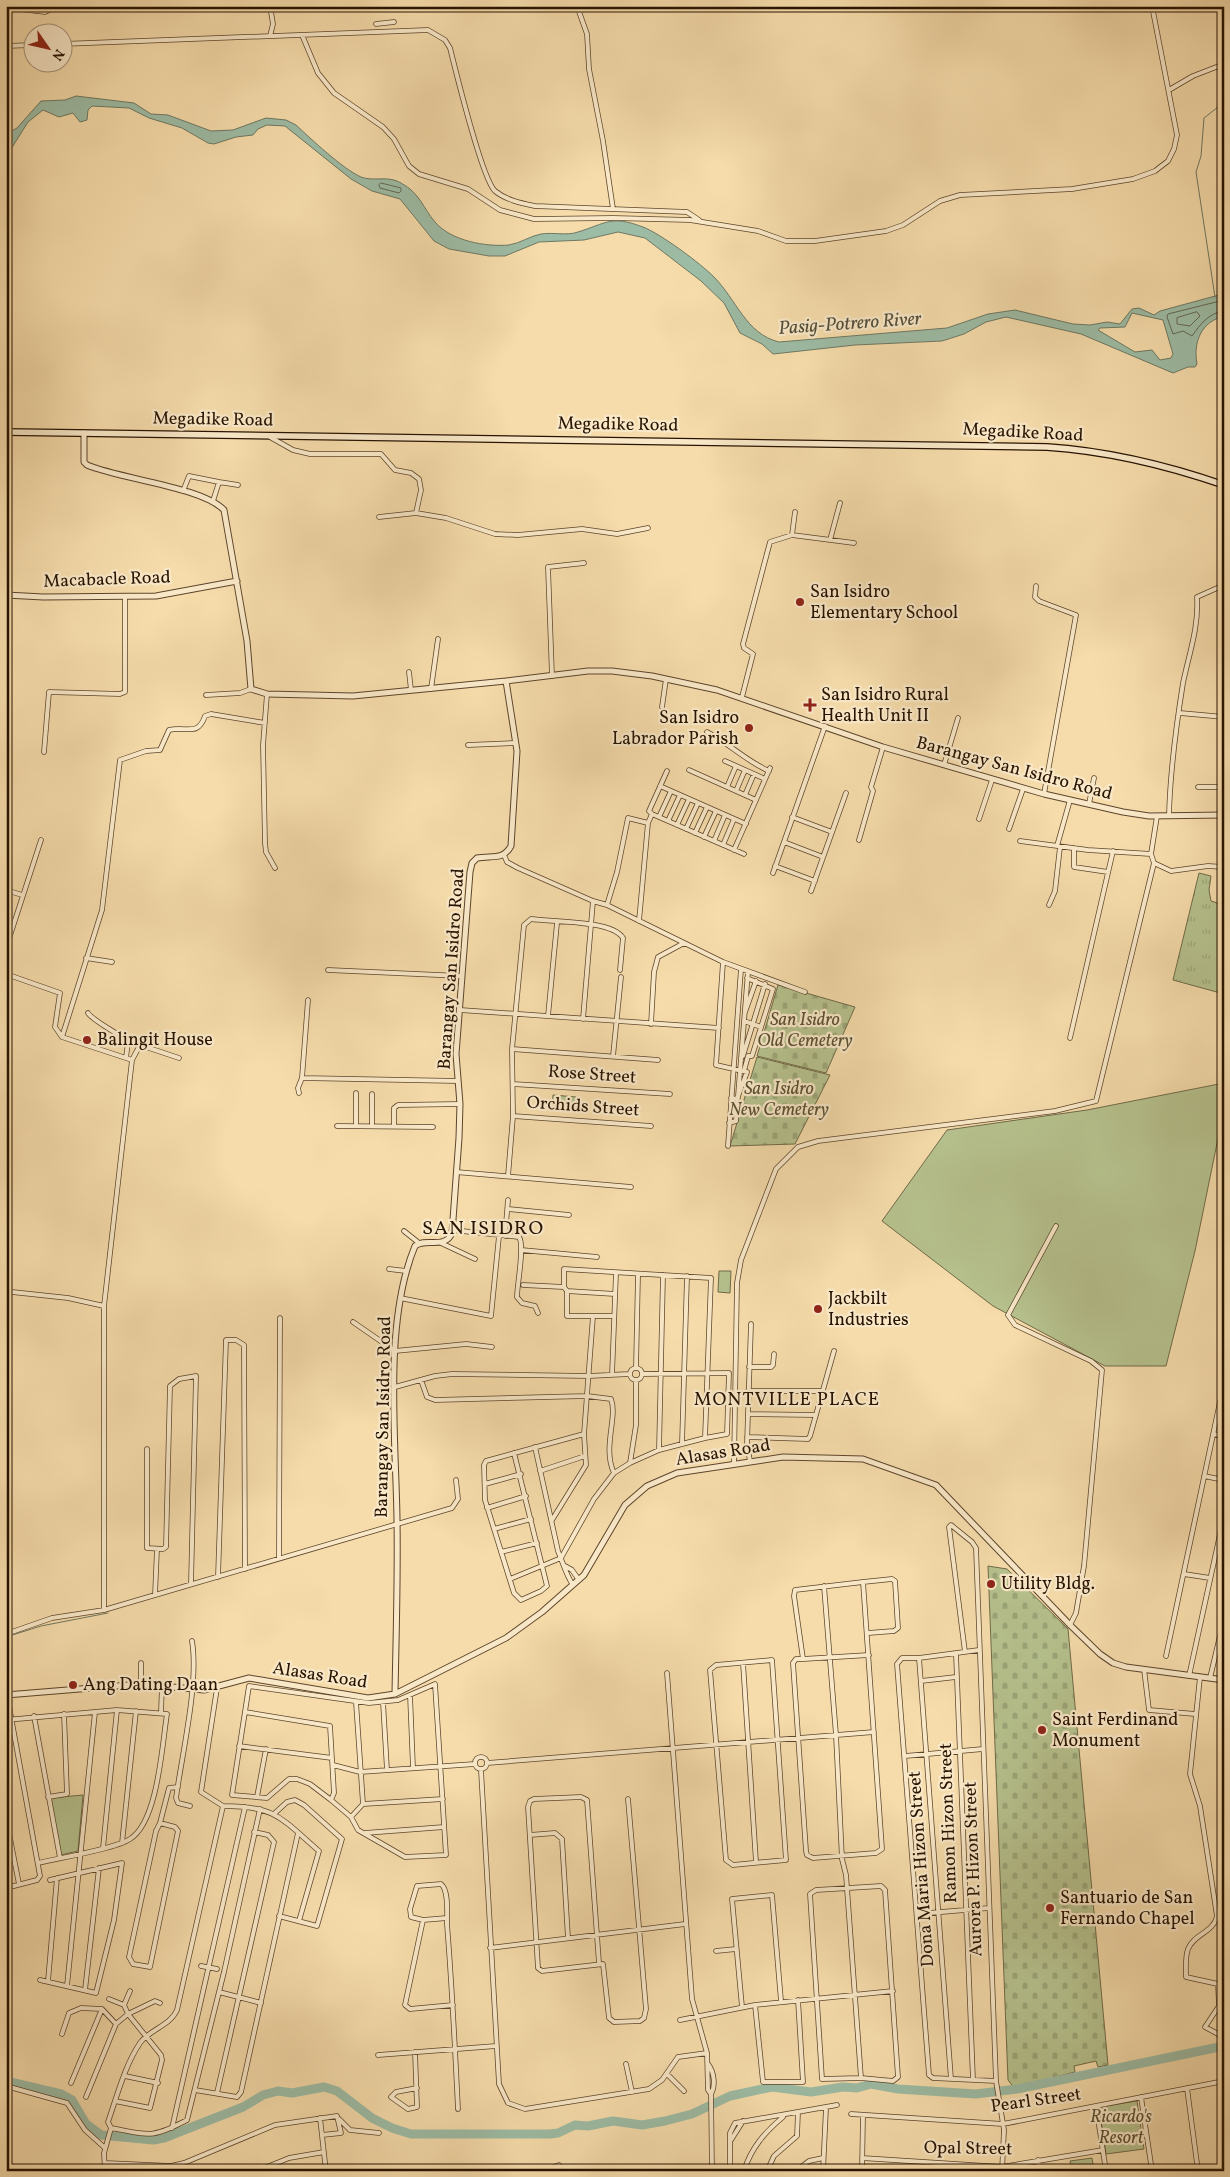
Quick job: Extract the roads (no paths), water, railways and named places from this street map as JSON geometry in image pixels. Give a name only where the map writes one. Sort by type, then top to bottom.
[{"type":"main road","name":"Megadike Road","points":[[6,432],[1047,447],[1125,457],[1179,470],[1224,485]]},
{"type":"street","points":[[6,11],[12,8],[45,12],[60,6]]},
{"type":"street","points":[[270,6],[273,24],[270,36]]},
{"type":"street","points":[[578,6],[587,34],[589,69],[603,141],[613,209]]},
{"type":"street","points":[[302,35],[318,73],[334,92],[383,127],[394,139],[409,166],[419,174],[468,189],[500,210],[534,219],[614,218],[702,222],[758,231],[786,241],[815,240],[886,231],[903,225],[940,201],[960,195],[1072,189],[1133,179],[1155,171],[1168,161],[1174,149],[1177,135],[1152,6]]},
{"type":"street","points":[[376,24],[394,22]]},
{"type":"street","points":[[72,44],[428,30],[436,33],[450,48],[481,160],[488,181],[495,190],[512,200],[535,206],[687,212],[702,222]]},
{"type":"street","points":[[6,46],[22,45]]},
{"type":"street","points":[[1169,90],[1193,76],[1224,64]]},
{"type":"street","points":[[84,433],[84,462],[87,465],[141,482],[184,491],[213,501],[220,506],[225,514],[247,641],[251,689],[240,693],[206,695]]},
{"type":"street","points":[[268,436],[299,452],[381,454],[395,470],[411,473],[419,479],[421,490],[416,513]]},
{"type":"street","points":[[184,491],[189,476],[238,484]]},
{"type":"street","points":[[213,501],[219,482]]},
{"type":"street","points":[[830,540],[840,503]]},
{"type":"street","points":[[792,535],[795,512]]},
{"type":"street","points":[[379,517],[416,513],[446,518],[495,534],[518,535],[582,529],[617,534],[648,528]]},
{"type":"street","points":[[742,697],[753,654],[744,648],[743,644],[767,547],[772,541],[792,535],[854,543]]},
{"type":"street","points":[[552,676],[548,567],[584,563]]},
{"type":"street","name":"Macabacle Road","points":[[6,594],[156,596],[237,581]]},
{"type":"street","points":[[1169,816],[1171,768],[1183,684],[1196,630],[1197,597],[1224,585]]},
{"type":"street","points":[[1036,586],[1035,597],[1039,602],[1076,615],[1044,794]]},
{"type":"street","points":[[44,752],[49,692],[120,694],[125,692],[125,597]]},
{"type":"street","points":[[431,689],[438,639]]},
{"type":"street","name":"Barangay San Isidro Road","points":[[251,689],[266,694],[353,696],[612,671],[666,679],[742,697],[882,746],[1044,794],[1123,812],[1157,816],[1224,815]]},
{"type":"street","points":[[409,672],[411,690]]},
{"type":"street","points":[[662,707],[666,679]]},
{"type":"street","points":[[506,681],[516,743],[517,774],[511,846],[504,855],[507,862],[593,901],[607,905],[723,962],[805,992]]},
{"type":"street","points":[[266,694],[263,745],[265,843],[266,852],[275,868]]},
{"type":"street","points":[[663,694],[670,696]]},
{"type":"street","points":[[1180,713],[1224,717]]},
{"type":"street","points":[[62,1037],[103,900],[120,760],[146,751],[160,750],[169,730],[198,729],[202,725],[205,716],[210,714],[265,722]]},
{"type":"street","points":[[944,765],[958,718]]},
{"type":"street","points":[[773,873],[824,726]]},
{"type":"street","points":[[707,732],[730,745],[748,762],[770,769],[734,850]]},
{"type":"street","points":[[468,745],[516,743]]},
{"type":"street","points":[[859,840],[873,791],[870,787],[882,746]]},
{"type":"street","points":[[725,761],[765,779]]},
{"type":"street","points":[[727,787],[736,766]]},
{"type":"street","points":[[689,770],[756,800]]},
{"type":"street","points":[[736,791],[746,770]]},
{"type":"street","points":[[667,771],[649,811],[744,854]]},
{"type":"street","points":[[745,795],[754,774]]},
{"type":"street","points":[[1088,804],[1094,778]]},
{"type":"street","points":[[979,819],[992,780]]},
{"type":"street","points":[[660,786],[746,824]]},
{"type":"street","points":[[1198,787],[1224,787]]},
{"type":"street","points":[[1009,829],[1023,789]]},
{"type":"street","points":[[659,817],[671,791]]},
{"type":"street","points":[[811,891],[846,793]]},
{"type":"street","points":[[668,821],[680,795]]},
{"type":"street","points":[[677,825],[689,798]]},
{"type":"street","points":[[1050,905],[1055,891],[1058,846],[1070,800]]},
{"type":"street","points":[[686,829],[698,803]]},
{"type":"street","points":[[696,833],[707,807]]},
{"type":"street","points":[[704,837],[716,811]]},
{"type":"street","points":[[639,921],[648,823],[652,814]]},
{"type":"street","points":[[714,841],[725,814]]},
{"type":"street","points":[[734,1464],[737,1283],[741,1260],[780,1163],[798,1147],[818,1141],[1055,1111],[1096,1101],[1154,863],[1151,854],[1157,816]]},
{"type":"street","points":[[792,817],[832,832]]},
{"type":"street","points":[[607,905],[617,872],[628,818],[648,823]]},
{"type":"street","points":[[723,845],[734,819]]},
{"type":"street","points":[[6,948],[41,840]]},
{"type":"street","points":[[1020,841],[1074,848],[1151,854]]},
{"type":"street","points":[[784,842],[823,857]]},
{"type":"street","points":[[1074,848],[1072,865],[1075,868],[1108,872]]},
{"type":"street","points":[[1070,1038],[1112,851]]},
{"type":"street","name":"Barangay San Isidro Road","points":[[452,1230],[460,1104],[456,1054],[472,863],[477,858],[494,858],[504,855]]},
{"type":"street","points":[[1154,863],[1171,871],[1201,867],[1224,867]]},
{"type":"street","points":[[775,866],[815,881]]},
{"type":"street","points":[[6,890],[22,895]]},
{"type":"street","points":[[583,1019],[593,901]]},
{"type":"street","points":[[508,1176],[513,1116],[512,1049],[524,924],[531,919],[557,923],[590,924],[617,931],[623,938],[620,970]]},
{"type":"street","points":[[548,1016],[557,923]]},
{"type":"street","points":[[651,1024],[654,972],[658,957],[684,943]]},
{"type":"street","points":[[86,958],[112,962]]},
{"type":"street","points":[[723,962],[716,1065],[747,1072],[741,1095],[737,1099]]},
{"type":"street","points":[[728,1146],[741,969]]},
{"type":"street","points":[[328,970],[462,976]]},
{"type":"street","points":[[742,1071],[740,1064],[748,972]]},
{"type":"street","points":[[6,974],[60,993],[55,1027],[62,1037],[132,1060]]},
{"type":"street","points":[[613,1056],[620,977]]},
{"type":"street","points":[[729,1123],[736,1123],[737,1099],[742,1071],[757,1040],[773,989],[747,978]]},
{"type":"street","points":[[744,1014],[756,981]]},
{"type":"street","points":[[740,1064],[765,984]]},
{"type":"street","points":[[740,988],[747,989]]},
{"type":"street","points":[[299,1093],[298,1088],[302,1078],[308,1000]]},
{"type":"street","points":[[460,1010],[719,1028]]},
{"type":"street","points":[[88,1013],[92,1019],[106,1025],[128,1042],[126,1058]]},
{"type":"street","points":[[738,1014],[744,1014]]},
{"type":"street","points":[[744,1021],[761,1028]]},
{"type":"street","points":[[736,1040],[748,1038],[757,1040]]},
{"type":"street","points":[[104,1610],[104,1306],[132,1060],[140,1045],[179,1058]]},
{"type":"street","points":[[512,1049],[658,1060]]},
{"type":"street","points":[[302,1078],[458,1081]]},
{"type":"street","name":"Rose Street","points":[[513,1084],[670,1094]]},
{"type":"street","points":[[356,1094],[356,1126]]},
{"type":"street","points":[[372,1094],[372,1126]]},
{"type":"street","points":[[731,1098],[737,1099]]},
{"type":"street","points":[[394,1126],[394,1108],[398,1105],[460,1104]]},
{"type":"street","name":"Orchids Street","points":[[513,1116],[651,1126]]},
{"type":"street","points":[[337,1126],[433,1127]]},
{"type":"street","points":[[456,1172],[631,1186]]},
{"type":"street","points":[[505,1236],[508,1200]]},
{"type":"street","points":[[508,1209],[569,1215]]},
{"type":"street","points":[[1056,1226],[1008,1315],[1015,1325],[1091,1361],[1102,1370],[1084,1566],[1076,1614],[1070,1625]]},
{"type":"street","points":[[404,1232],[419,1243],[441,1243],[448,1240],[452,1230],[519,1237],[522,1240],[517,1297],[522,1303],[535,1306],[538,1313]]},
{"type":"street","points":[[400,1298],[491,1316],[499,1236]]},
{"type":"street","name":"Barangay San Isidro Road","points":[[395,1694],[397,1523],[395,1351],[400,1298],[406,1272],[415,1246],[419,1243]]},
{"type":"street","points":[[441,1243],[475,1259]]},
{"type":"street","points":[[521,1250],[597,1257]]},
{"type":"street","points":[[614,1316],[567,1316],[567,1291],[564,1287],[564,1268],[638,1275],[711,1278],[705,1438]]},
{"type":"street","points":[[389,1269],[406,1272]]},
{"type":"street","points":[[612,1375],[616,1273]]},
{"type":"street","points":[[636,1368],[638,1275]]},
{"type":"street","points":[[659,1450],[663,1275]]},
{"type":"street","points":[[682,1444],[687,1276]]},
{"type":"street","points":[[523,1286],[564,1287]]},
{"type":"street","points":[[567,1291],[615,1294]]},
{"type":"street","points":[[12,1292],[68,1298],[104,1306]]},
{"type":"street","points":[[552,1520],[584,1469],[584,1434],[592,1316]]},
{"type":"street","points":[[279,1558],[280,1318]]},
{"type":"street","points":[[353,1322],[395,1351],[466,1344],[492,1347]]},
{"type":"street","points":[[750,1461],[747,1437],[751,1324]]},
{"type":"street","points":[[218,1577],[218,1531],[226,1340],[236,1340],[244,1344],[245,1569]]},
{"type":"street","points":[[747,1437],[808,1439],[824,1391],[834,1351]]},
{"type":"street","points":[[749,1367],[771,1368],[774,1354]]},
{"type":"street","points":[[629,1374],[632,1369],[636,1368]]},
{"type":"street","points":[[636,1368],[642,1374]]},
{"type":"street","points":[[510,1579],[561,1558],[594,1499],[614,1474],[630,1463],[659,1450],[727,1434],[729,1372],[642,1374],[636,1381],[636,1425],[630,1463]]},
{"type":"street","points":[[395,1387],[452,1374],[589,1376],[629,1374]]},
{"type":"street","points":[[629,1374],[630,1378],[636,1381]]},
{"type":"street","points":[[147,1449],[147,1548],[157,1549],[166,1547],[170,1386],[179,1379],[196,1376],[191,1584]]},
{"type":"street","points":[[420,1380],[427,1396],[435,1400],[587,1396],[608,1398],[612,1402],[609,1446],[611,1466],[614,1474]]},
{"type":"street","points":[[1166,1656],[1224,1383]]},
{"type":"street","points":[[748,1391],[824,1391]]},
{"type":"street","points":[[748,1414],[816,1415]]},
{"type":"street","points":[[514,1453],[547,1586],[526,1599],[518,1599],[487,1508],[485,1462],[514,1453],[535,1447],[584,1434]]},
{"type":"street","points":[[1213,1434],[1224,1436]]},
{"type":"street","points":[[535,1447],[561,1558],[566,1574],[573,1586]]},
{"type":"street","points":[[540,1470],[585,1456]]},
{"type":"street","name":"Alasas Road","points":[[7,1695],[144,1684],[192,1690],[217,1688],[249,1678],[368,1698],[395,1694],[506,1638],[527,1624],[579,1580],[590,1567],[625,1505],[647,1486],[677,1473],[783,1457],[863,1459],[932,1482],[943,1491],[1070,1625],[1114,1663],[1224,1680]]},
{"type":"street","points":[[485,1484],[520,1474]]},
{"type":"street","points":[[1204,1476],[1224,1480]]},
{"type":"street","points":[[6,1634],[52,1618],[104,1610],[452,1508],[458,1499],[456,1480]]},
{"type":"street","points":[[487,1508],[526,1496]]},
{"type":"street","points":[[1189,1676],[1224,1516]]},
{"type":"street","points":[[494,1529],[530,1519]]},
{"type":"street","name":"Aurora P. Hizon Street","points":[[965,1652],[949,1527],[951,1525],[972,1542],[976,1548],[996,2081],[1003,2124],[1002,2169]]},
{"type":"street","points":[[501,1552],[537,1543]]},
{"type":"street","points":[[155,1595],[157,1549]]},
{"type":"street","points":[[565,1566],[572,1570],[579,1580]]},
{"type":"street","points":[[1184,1574],[1210,1578]]},
{"type":"street","points":[[802,1659],[794,1592],[797,1588],[892,1579],[895,1581],[898,1628],[894,1631],[868,1633]]},
{"type":"street","points":[[863,1582],[868,1633],[882,1848],[879,1852],[813,1858],[806,1854],[792,1667],[794,1661],[802,1659],[869,1655]]},
{"type":"street","points":[[824,1586],[861,2078]]},
{"type":"street","points":[[1210,1678],[1224,1619]]},
{"type":"street","points":[[190,1806],[176,1801],[192,1690],[194,1652],[192,1641]]},
{"type":"street","points":[[979,1650],[899,1659],[898,1668],[930,2075],[932,2078],[996,2081]]},
{"type":"street","name":"Ramon Hizon Street","points":[[956,1654],[973,2080]]},
{"type":"street","name":"Dona Maria Hizon Street","points":[[920,1658],[951,2079]]},
{"type":"street","points":[[772,1660],[778,1740],[786,1860],[733,1865],[726,1860],[718,1744],[710,1670],[716,1665],[772,1660]]},
{"type":"street","points":[[141,1663],[144,1684]]},
{"type":"street","points":[[742,1663],[756,1862]]},
{"type":"street","points":[[1144,1669],[1149,1710],[1195,1714]]},
{"type":"street","points":[[667,1673],[692,1999],[707,2053],[708,2064],[713,2070],[714,2078],[714,2090],[711,2094],[713,2111],[712,2171]]},
{"type":"street","points":[[921,1680],[956,1677]]},
{"type":"street","points":[[1200,1677],[1190,1774],[1200,1806],[1217,1916],[1213,1925],[1194,1940],[1187,1951],[1186,1977],[1209,1980],[1218,1984],[1219,2006],[1205,2027],[1218,2034],[1224,2041]]},
{"type":"street","points":[[253,1685],[356,1702],[383,1702],[410,1696],[432,1685],[436,1686],[446,1855],[408,1857],[365,1832],[358,1830],[351,1817],[331,1800],[310,1784],[293,1778],[270,1797],[232,1795],[249,1686],[253,1685]]},
{"type":"street","points":[[161,1712],[162,1686]]},
{"type":"street","points":[[217,1688],[201,1792],[223,1806],[260,1808],[275,1813],[319,1851],[299,1921]]},
{"type":"street","points":[[6,1888],[38,1879],[38,1863],[9,1719],[7,1695]]},
{"type":"street","points":[[410,1696],[413,1768]]},
{"type":"street","points":[[356,1702],[363,1804]]},
{"type":"street","points":[[383,1702],[387,1770]]},
{"type":"street","points":[[9,1719],[116,1710],[161,1712],[167,1714],[154,1795],[148,1815],[136,1834],[122,1843],[38,1863]]},
{"type":"street","points":[[103,1848],[116,1710]]},
{"type":"street","points":[[122,1843],[136,1711]]},
{"type":"street","points":[[67,1986],[94,1712]]},
{"type":"street","points":[[245,1712],[330,1726],[334,1793],[331,1800]]},
{"type":"street","points":[[48,1797],[67,1794],[64,1714]]},
{"type":"street","points":[[34,1716],[60,1858]]},
{"type":"street","points":[[707,2053],[678,2057],[667,2074],[653,2087],[535,2108],[517,2107],[508,2103],[502,2094],[499,2084],[496,2046],[482,1770],[487,1763],[874,1732]]},
{"type":"street","points":[[239,1746],[332,1758]]},
{"type":"street","points":[[257,1797],[266,1749]]},
{"type":"street","points":[[905,1756],[983,1749]]},
{"type":"street","points":[[1224,1756],[1224,1765]]},
{"type":"street","points":[[475,1764],[477,1759],[482,1757],[487,1763]]},
{"type":"street","points":[[333,1765],[360,1772],[475,1764]]},
{"type":"street","points":[[475,1764],[477,1768],[482,1770]]},
{"type":"street","points":[[160,1823],[175,1826],[178,1831],[150,1967],[133,1964],[129,1957],[151,1852],[168,1791],[171,1787],[178,1787]]},
{"type":"street","points":[[599,1963],[587,1800],[581,1797],[532,1800],[528,1807],[538,1968],[541,1970],[599,1963],[605,1966],[610,2020],[614,2022],[642,2020],[646,2009],[628,1799]]},
{"type":"street","points":[[351,1817],[363,1804],[443,1799]]},
{"type":"street","points":[[275,1813],[287,1802],[295,1800],[304,1805],[342,1839],[317,1926],[279,1916]]},
{"type":"street","points":[[105,2171],[105,2148],[111,2128],[108,2122],[125,2076],[141,2041],[170,2020],[177,2010],[223,1806]]},
{"type":"street","points":[[172,2128],[245,1807]]},
{"type":"street","points":[[111,2128],[149,2135],[164,2132],[187,2120],[219,1992],[260,1808]]},
{"type":"street","points":[[6,1818],[19,1884]]},
{"type":"street","points":[[365,1832],[444,1828]]},
{"type":"street","points":[[217,2093],[274,1842],[268,1835],[254,1832]]},
{"type":"street","points":[[195,2090],[237,2097],[241,2092],[298,1833]]},
{"type":"street","points":[[530,1835],[555,1833],[562,1839],[568,1938]]},
{"type":"street","points":[[40,1980],[96,1993],[114,1920],[122,1863],[50,1880]]},
{"type":"street","points":[[85,1990],[99,1868]]},
{"type":"street","points":[[48,1981],[57,1878]]},
{"type":"street","points":[[447,1918],[416,1920],[410,1914],[417,1886],[443,1885],[447,1918],[456,2048],[458,2109]]},
{"type":"street","points":[[805,1888],[811,1892],[881,1886],[885,1890],[898,2077],[893,2081],[861,2078],[822,2079],[809,1897],[811,1892]]},
{"type":"street","points":[[742,2007],[732,1899],[772,1895],[781,2001]]},
{"type":"street","points":[[917,1914],[989,1908]]},
{"type":"street","points":[[423,1920],[405,2005],[410,2009],[453,2005]]},
{"type":"street","points":[[490,1948],[685,1924]]},
{"type":"street","points":[[716,1951],[736,1949]]},
{"type":"street","points":[[201,1966],[217,1970]]},
{"type":"street","points":[[124,2005],[130,1991]]},
{"type":"street","points":[[680,2020],[696,2015],[781,2001],[892,1991]]},
{"type":"street","points":[[219,1992],[261,2003]]},
{"type":"street","points":[[109,1999],[124,2005],[128,2014],[161,2055],[162,2060],[158,2083],[150,2108],[115,2101]]},
{"type":"street","points":[[755,2005],[763,2082],[803,2082],[798,2000]]},
{"type":"street","points":[[86,2097],[116,2024],[128,2014],[155,2001],[160,2002]]},
{"type":"street","points":[[62,2034],[69,2013],[73,2010],[90,2008],[102,2010],[116,2024]]},
{"type":"street","points":[[71,2084],[102,2010]]},
{"type":"street","points":[[378,2055],[496,2046]]},
{"type":"street","points":[[415,2052],[417,2088],[417,2107],[408,2109],[391,2097],[396,2092],[417,2088]]},
{"type":"street","points":[[626,2064],[632,2092]]},
{"type":"street","points":[[667,2074],[684,2090]]},
{"type":"street","points":[[125,2076],[158,2083]]},
{"type":"street","name":"Pearl Street","points":[[851,2114],[1003,2124],[1224,2082]]},
{"type":"street","points":[[6,2086],[67,2103],[85,2130],[105,2148]]},
{"type":"street","points":[[1187,2088],[1198,2171]]},
{"type":"street","points":[[1141,2097],[1152,2171]]},
{"type":"street","points":[[730,2171],[730,2140],[733,2124],[837,2105]]},
{"type":"street","points":[[1096,2106],[1106,2171]]},
{"type":"street","points":[[823,2171],[826,2108]]},
{"type":"street","points":[[767,2171],[774,2156],[796,2136],[798,2112]]},
{"type":"street","points":[[105,2163],[147,2168],[171,2166],[184,2163],[275,2125],[334,2116],[350,2130],[379,2133]]},
{"type":"street","points":[[744,2171],[748,2159],[761,2138],[784,2116]]},
{"type":"street","points":[[862,2171],[863,2116]]},
{"type":"street","points":[[320,2118],[326,2171]]},
{"type":"street","points":[[322,2135],[340,2134],[342,2131],[339,2119]]},
{"type":"street","points":[[730,2140],[744,2121]]},
{"type":"street","name":"Opal Street","points":[[862,2158],[1002,2169],[1038,2160],[1103,2150]]},
{"type":"street","points":[[257,2171],[289,2158],[324,2152]]},
{"type":"street","points":[[796,2171],[809,2161],[823,2158]]},
{"type":"street","points":[[1038,2160],[1040,2171]]},
{"type":"street","points":[[544,2171],[559,2165]]},
{"type":"water","points":[[76,96],[134,103],[151,114],[168,115],[211,131],[233,130],[266,118],[286,120],[296,125],[327,153],[361,177],[391,179],[407,187],[413,191],[442,229],[459,238],[480,244],[509,245],[541,234],[574,233],[603,223],[616,221],[632,223],[670,242],[708,271],[722,286],[742,315],[758,332],[779,342],[947,328],[988,314],[1015,310],[1073,324],[1090,325],[1107,322],[1120,324],[1132,309],[1139,308],[1154,315],[1160,311],[1219,295],[1224,296],[1224,316],[1210,323],[1200,334],[1196,348],[1197,364],[1195,367],[1188,367],[1173,373],[1081,334],[1006,317],[986,322],[964,334],[942,341],[855,345],[773,354],[762,344],[740,333],[724,303],[701,281],[645,238],[618,232],[584,240],[539,242],[505,256],[489,256],[449,249],[434,241],[400,199],[372,191],[351,179],[285,126],[267,125],[258,129],[253,135],[236,137],[214,144],[208,143],[182,128],[149,118],[129,108],[92,106],[88,110],[87,120],[80,122],[73,113],[59,117],[43,110],[28,122],[6,157],[6,134],[17,128],[41,101],[65,100]],"holes":[[[1132,313],[1163,320],[1173,354],[1171,358],[1160,360],[1152,350],[1135,352],[1098,330],[1100,328],[1125,327]]]},
{"type":"waterway","points":[[1215,297],[1196,172],[1201,156],[1204,118],[1218,107],[1224,93]]},
{"type":"waterway","points":[[6,1637],[41,1626],[108,1613]]},
{"type":"waterway","points":[[6,2081],[61,2094],[72,2100],[86,2124],[101,2135],[153,2140],[164,2138],[243,2107],[263,2095],[278,2091],[292,2093],[324,2087],[337,2091],[372,2118],[392,2128],[411,2134],[550,2134],[558,2133],[575,2125],[588,2126],[613,2121],[642,2125],[665,2121],[692,2114],[730,2096],[772,2087],[811,2092],[843,2087],[857,2088],[871,2084],[898,2089],[976,2094],[1017,2089],[1224,2046]]},
{"type":"place","name":"San Isidro Elementary School","points":[[800,602]]},
{"type":"place","name":"San Isidro Rural Health Unit II","points":[[810,705]]},
{"type":"place","name":"San Isidro Labrador Parish","points":[[749,728]]},
{"type":"place","name":"Balingit House","points":[[87,1040]]},
{"type":"place","name":"Jackbilt Industries","points":[[818,1309]]},
{"type":"place","name":"Utility Bldg.","points":[[991,1584]]},
{"type":"place","name":"Ang Dating Daan","points":[[73,1685]]},
{"type":"place","name":"Saint Ferdinand Monument","points":[[1042,1730]]},
{"type":"place","name":"Santuario de San Fernando Chapel","points":[[1050,1908]]},
{"type":"district","name":"SAN ISIDRO","points":[[483,1229]]},
{"type":"district","name":"MONTVILLE PLACE","points":[[787,1400]]},
{"type":"water label","name":"Pasig-Potrero River","points":[[850,324]]},
{"type":"park label","name":"San Isidro Old Cemetery","points":[[805,1030]]},
{"type":"park label","name":"San Isidro New Cemetery","points":[[779,1099]]},
{"type":"park label","name":"Ricardo's Resort","points":[[1121,2127]]}]
